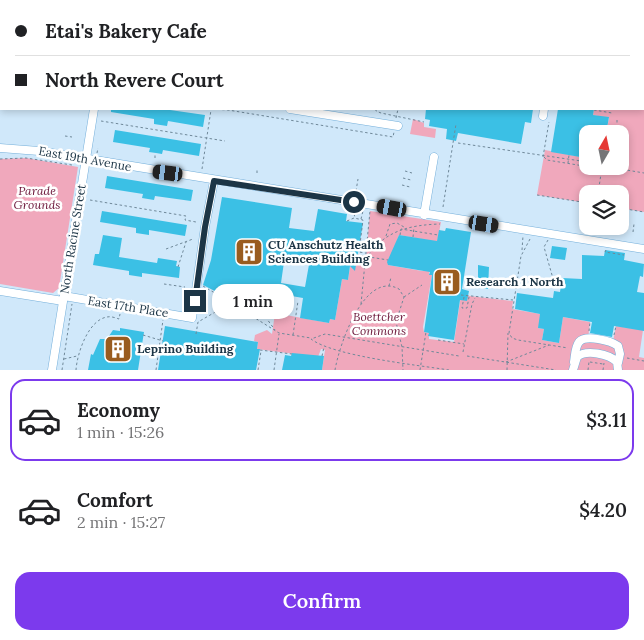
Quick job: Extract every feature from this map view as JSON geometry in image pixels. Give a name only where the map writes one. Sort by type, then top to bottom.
[{"type":"street","name":"North Racine Street","points":[[52,370],[94,110]]},
{"type":"street","points":[[299,110],[398,126]]},
{"type":"street","name":"East 19th Avenue","points":[[0,148],[23,149],[644,249]]},
{"type":"street","points":[[424,215],[434,157]]},
{"type":"street","points":[[195,320],[205,227],[214,181]]},
{"type":"street","name":"East 17th Place","points":[[0,291],[195,320]]},
{"type":"street","points":[[574,366],[578,344],[582,340],[589,339],[617,345],[620,353],[618,367]]},
{"type":"street","points":[[574,366],[578,355],[585,353],[609,356],[618,367]]},
{"type":"path","points":[[202,169],[212,110]]},
{"type":"path","points":[[228,110],[393,137]]},
{"type":"path","points":[[376,110],[380,113],[424,122]]},
{"type":"path","points":[[596,110],[612,113]]},
{"type":"path","points":[[543,157],[545,114]]},
{"type":"path","points":[[617,120],[617,125]]},
{"type":"path","points":[[102,121],[225,141]]},
{"type":"path","points":[[443,206],[456,124]]},
{"type":"path","points":[[65,136],[72,137]]},
{"type":"path","points":[[458,143],[543,157],[579,161]]},
{"type":"path","points":[[155,158],[156,153]]},
{"type":"path","points":[[568,164],[569,155]]},
{"type":"path","points":[[543,157],[547,160],[579,166]]},
{"type":"path","points":[[0,158],[26,158],[72,166]]},
{"type":"path","points":[[257,173],[258,168]]},
{"type":"path","points":[[629,170],[644,173]]},
{"type":"path","points":[[405,171],[412,173]]},
{"type":"path","points":[[403,178],[411,180]]},
{"type":"path","points":[[356,191],[358,179]]},
{"type":"path","points":[[402,185],[410,186]]},
{"type":"path","points":[[537,195],[579,202]]},
{"type":"path","points":[[90,200],[186,216],[185,220],[196,222]]},
{"type":"path","points":[[353,208],[354,218]]},
{"type":"path","points":[[363,210],[359,252],[366,253]]},
{"type":"path","points":[[629,210],[644,212]]},
{"type":"path","points":[[335,370],[344,337],[360,305],[370,211]]},
{"type":"path","points":[[347,221],[354,218],[361,219]]},
{"type":"path","points":[[386,236],[387,227],[393,223],[399,223],[406,228]]},
{"type":"path","points":[[366,259],[386,236],[401,229],[442,224]]},
{"type":"path","points":[[633,232],[634,224]]},
{"type":"path","points":[[413,237],[414,226]]},
{"type":"path","points":[[401,229],[438,235]]},
{"type":"path","points":[[400,235],[401,229]]},
{"type":"path","points":[[507,370],[509,327],[522,252],[523,233]]},
{"type":"path","points":[[522,252],[527,242],[533,237]]},
{"type":"path","points":[[166,249],[193,240]]},
{"type":"path","points":[[548,240],[544,247],[552,275],[552,284]]},
{"type":"path","points":[[178,267],[186,241]]},
{"type":"path","points":[[611,250],[606,250],[605,252],[624,255]]},
{"type":"path","points":[[357,255],[388,260]]},
{"type":"path","points":[[389,286],[391,276]]},
{"type":"path","points":[[164,284],[185,287]]},
{"type":"path","points":[[202,286],[279,333],[311,338],[325,334],[459,356]]},
{"type":"path","points":[[360,305],[376,290],[389,286],[399,288],[404,297]]},
{"type":"path","points":[[403,370],[402,347],[396,322],[404,297],[422,286]]},
{"type":"path","points":[[469,297],[467,308],[462,308],[462,296],[513,300]]},
{"type":"path","points":[[464,352],[472,304],[475,298]]},
{"type":"path","points":[[292,336],[298,301]]},
{"type":"path","points":[[62,370],[72,302]]},
{"type":"path","points":[[196,334],[195,320],[231,303]]},
{"type":"path","points":[[247,303],[256,304],[275,331]]},
{"type":"path","points":[[76,370],[78,354],[92,328],[107,317],[120,319],[120,313]]},
{"type":"path","points":[[156,370],[164,320]]},
{"type":"path","points":[[509,327],[510,336],[514,339],[572,348]]},
{"type":"path","points":[[420,370],[426,332]]},
{"type":"path","points":[[274,370],[279,333]]},
{"type":"path","points":[[144,335],[162,340]]},
{"type":"path","points":[[311,338],[324,347],[339,351],[449,370]]},
{"type":"path","points":[[438,340],[465,344]]},
{"type":"path","points":[[506,362],[549,345]]},
{"type":"path","points":[[322,356],[324,347]]},
{"type":"path","points":[[258,370],[260,350],[292,354]]},
{"type":"path","points":[[64,359],[71,359],[78,354]]},
{"type":"path","points":[[140,354],[151,355]]},
{"type":"path","points":[[466,356],[556,370]]},
{"type":"path","points":[[625,358],[644,361]]},
{"type":"path","points":[[592,370],[588,370],[589,362],[604,364],[603,370]]},
{"type":"path","points":[[596,367],[597,363]]},
{"type":"green space","points":[[594,110],[644,110],[644,212],[629,210],[629,185],[579,185],[579,202],[537,195],[545,150],[579,157],[579,175],[629,175],[629,125],[608,125],[609,118],[593,115]]},
{"type":"green space","points":[[413,119],[424,123],[424,127],[436,129],[435,138],[410,134]]},
{"type":"green space","name":"Parade Grounds","points":[[26,158],[78,167],[59,288],[53,293],[0,284],[0,159]]},
{"type":"green space","name":"Boettcher Commons","points":[[370,211],[441,222],[435,253],[427,240],[399,235],[388,265],[422,271],[430,269],[429,274],[432,275],[423,327],[424,332],[429,333],[429,339],[454,342],[461,295],[513,301],[512,309],[546,315],[538,328],[544,329],[542,340],[559,343],[563,317],[590,322],[588,339],[613,342],[616,326],[643,330],[639,357],[644,358],[644,370],[322,370],[325,350],[321,349],[318,357],[257,349],[258,342],[254,341],[255,335],[267,330],[272,334],[275,313],[329,323],[330,319],[335,320],[342,279],[348,280],[351,261],[357,258],[366,259]]},
{"type":"building","points":[[111,110],[170,110],[205,115],[203,127],[168,121],[167,126],[154,124],[154,119],[111,112]]},
{"type":"building","points":[[426,110],[533,110],[531,123],[525,122],[521,144],[458,133],[456,141],[446,139],[447,129],[429,126],[430,120],[425,119]]},
{"type":"building","points":[[558,110],[594,110],[593,115],[609,117],[608,125],[579,125],[579,157],[551,152]]},
{"type":"building","points":[[115,130],[201,144],[199,156],[163,150],[162,154],[149,152],[150,148],[113,142]]},
{"type":"building","points":[[107,176],[193,190],[191,201],[155,196],[154,200],[142,198],[143,194],[105,188]]},
{"type":"building","points":[[222,197],[292,208],[289,228],[314,231],[318,209],[347,214],[346,221],[363,223],[355,271],[350,266],[348,280],[342,279],[335,320],[330,319],[329,323],[300,318],[303,298],[280,294],[278,308],[248,292],[246,307],[203,285],[211,260]],"holes":[[[285,255],[310,259],[305,287],[281,283]]]},
{"type":"building","points":[[102,211],[187,225],[185,236],[149,230],[149,235],[136,233],[136,228],[100,222]]},
{"type":"building","name":"Research 1 North","points":[[446,228],[471,232],[462,289],[469,291],[467,301],[460,300],[454,340],[428,336],[429,333],[424,332],[432,275],[429,275],[430,272],[388,265],[387,262],[399,235],[437,241],[439,230],[445,231]]},
{"type":"building","points":[[103,235],[122,238],[119,257],[157,263],[158,258],[177,261],[176,266],[180,267],[179,278],[142,273],[142,277],[129,275],[129,271],[93,265],[95,254],[99,254]]},
{"type":"building","points":[[552,246],[567,248],[565,260],[550,258]]},
{"type":"building","points":[[605,250],[625,253],[624,260],[644,264],[643,277],[640,276],[637,292],[644,293],[644,331],[614,326],[612,337],[590,333],[592,322],[563,317],[559,343],[542,340],[544,329],[538,328],[540,314],[515,309],[517,293],[553,298],[554,291],[560,292],[562,278],[582,279],[582,255],[604,256]]},
{"type":"building","points":[[478,265],[489,267],[488,289],[478,287]]},
{"type":"building","points":[[165,326],[258,342],[257,349],[260,349],[256,370],[158,370]]},
{"type":"building","name":"Leprino Building","points":[[120,328],[144,332],[138,370],[88,370],[91,354],[93,355],[100,339],[107,339],[113,330],[120,331]]},
{"type":"building","points":[[292,353],[324,356],[322,370],[282,370],[285,355],[291,356]]},
{"type":"place","name":"CU Anschutz Health Sciences Building","points":[[249,252]]},
{"type":"place","name":"Research 1 North","points":[[447,282]]},
{"type":"place","name":"Leprino Building","points":[[118,349]]},
{"type":"route","points":[[195,301],[211,188],[214,181],[354,202]]}]
